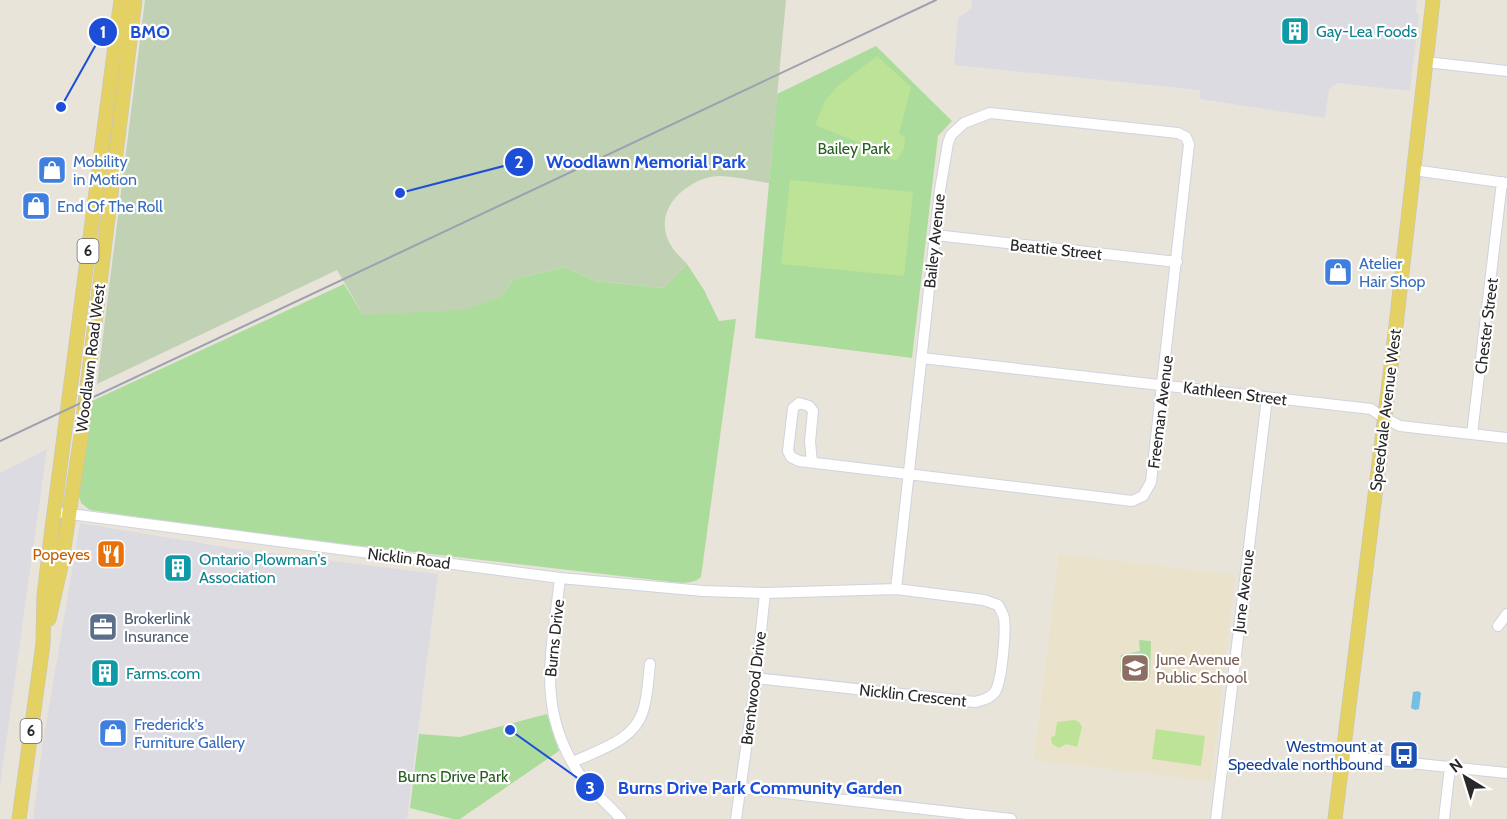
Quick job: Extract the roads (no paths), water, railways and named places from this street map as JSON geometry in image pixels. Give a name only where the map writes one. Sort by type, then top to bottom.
[{"type":"main road","name":"Woodlawn Road West","points":[[62,513],[121,0]]},
{"type":"main road","name":"Woodlawn Road West","points":[[19,819],[43,644],[44,596],[62,513],[135,0]]},
{"type":"main road","name":"Speedvale Avenue West","points":[[1335,819],[1433,0]]},
{"type":"street","points":[[1426,62],[1507,71]]},
{"type":"street","name":"Bailey Avenue","points":[[896,590],[935,235],[951,135],[964,123],[990,113],[1178,133],[1186,137]]},
{"type":"street","name":"Freeman Avenue","points":[[812,462],[810,442],[813,411],[809,406],[799,403],[793,408],[788,451],[791,457],[799,461],[1132,501],[1143,495],[1151,483],[1163,384],[1189,144],[1186,137]]},
{"type":"street","points":[[1413,170],[1505,182]]},
{"type":"street","name":"Chester Street","points":[[1472,434],[1505,182]]},
{"type":"street","name":"Beattie Street","points":[[935,235],[1177,262]]},
{"type":"street","name":"Kathleen Street","points":[[922,358],[1371,409],[1400,426],[1507,438]]},
{"type":"street","name":"June Avenue","points":[[1216,819],[1267,398]]},
{"type":"street","name":"Nicklin Road","points":[[62,513],[560,578],[703,591],[765,593]]},
{"type":"street","name":"Burns Drive","points":[[560,578],[549,690],[559,734],[573,762],[589,786],[621,819]]},
{"type":"street","name":"Nicklin Crescent","points":[[756,678],[975,702],[987,699],[994,693],[999,684],[1002,664],[1004,618],[998,606],[984,600],[896,590],[765,593]]},
{"type":"street","name":"Brentwood Drive","points":[[736,819],[756,678],[765,593]]},
{"type":"street","points":[[1498,626],[1507,614]]},
{"type":"street","points":[[573,762],[614,743],[631,731],[644,708],[650,664]]},
{"type":"street","points":[[1342,756],[1507,773]]},
{"type":"street","points":[[1444,819],[1450,766]]},
{"type":"street","points":[[741,788],[1011,819]]},
{"type":"water","points":[[1413,692],[1421,693],[1419,709],[1415,710],[1411,708]]},
{"type":"railway","points":[[0,441],[936,0]]},
{"type":"place","name":"Gay-Lea Foods","points":[[1295,31]]},
{"type":"place","name":"BMO","points":[[61,107]]},
{"type":"place","name":"Mobility in Motion","points":[[52,170]]},
{"type":"place","name":"Woodlawn Memorial Park","points":[[400,193]]},
{"type":"place","name":"End Of The Roll","points":[[36,206]]},
{"type":"place","name":"Atelier Hair Shop","points":[[1338,272]]},
{"type":"place","name":"Popeyes","points":[[111,554]]},
{"type":"place","name":"Ontario Plowman's Association","points":[[178,568]]},
{"type":"place","name":"Brokerlink Insurance","points":[[103,627]]},
{"type":"place","name":"June Avenue Public School","points":[[1135,668]]},
{"type":"place","name":"Farms.com","points":[[105,673]]},
{"type":"place","name":"Burns Drive Park Community Garden","points":[[510,730]]},
{"type":"place","name":"Frederick's Furniture Gallery","points":[[113,733]]},
{"type":"place","name":"Westmount at Speedvale northbound","points":[[1404,755]]},
{"type":"park label","name":"Bailey Park","points":[[854,148]]},
{"type":"park label","name":"Burns Drive Park","points":[[453,776]]}]
